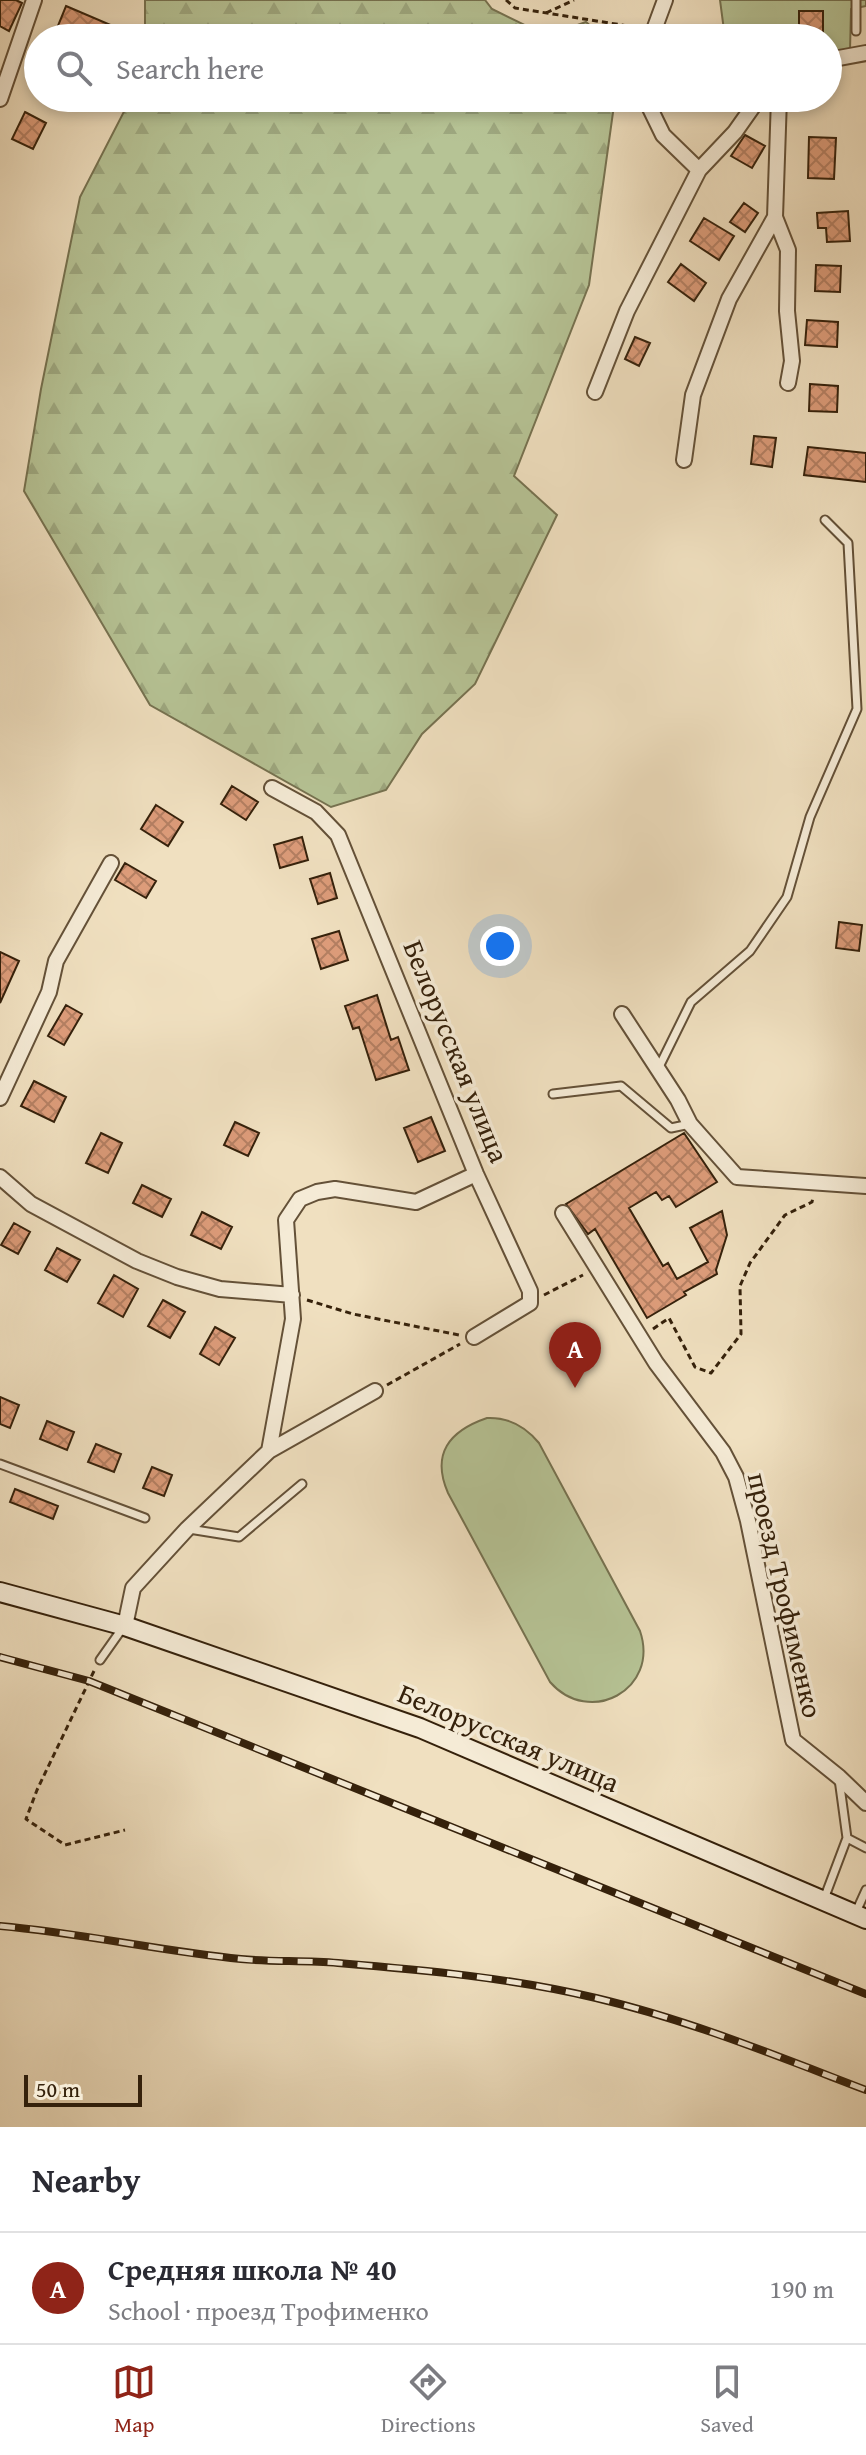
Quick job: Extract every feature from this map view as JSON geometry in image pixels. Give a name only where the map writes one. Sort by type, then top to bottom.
[{"type":"main road","name":"Белорусская улица","points":[[0,1592],[125,1626],[420,1728],[860,1916]]},
{"type":"street","points":[[26,24],[34,0]]},
{"type":"street","points":[[656,24],[665,0]]},
{"type":"street","points":[[0,99],[24,29]]},
{"type":"street","points":[[842,57],[866,53]]},
{"type":"street","points":[[652,112],[663,135],[699,170]]},
{"type":"street","points":[[595,392],[627,311],[699,170],[749,112]]},
{"type":"street","points":[[779,112],[775,217],[788,250],[787,311],[792,361],[788,383]]},
{"type":"street","points":[[684,460],[693,395],[723,313],[775,217]]},
{"type":"street","name":"Белорусская улица","points":[[272,788],[316,812],[338,835],[476,1174],[530,1291],[530,1303]]},
{"type":"street","points":[[0,1098],[49,992],[56,961],[111,863]]},
{"type":"street","points":[[622,1014],[690,1124],[737,1177],[866,1186]]},
{"type":"street","points":[[269,1451],[293,1319],[286,1220],[300,1199],[335,1189],[416,1202],[476,1174]]},
{"type":"street","points":[[0,1177],[31,1204],[137,1261],[220,1289],[292,1295]]},
{"type":"street","name":"проезд Трофименко","points":[[563,1213],[656,1363],[723,1452],[736,1477],[748,1521],[793,1740],[866,1803]]},
{"type":"street","points":[[474,1337],[530,1303]]},
{"type":"street","points":[[125,1626],[133,1588],[187,1529],[269,1451],[375,1391]]},
{"type":"lane","points":[[856,0],[856,31]]},
{"type":"lane","points":[[658,1070],[691,1002],[750,951],[787,897],[810,817],[857,709],[848,543],[825,520]]},
{"type":"lane","points":[[553,1094],[621,1086],[671,1128],[690,1124]]},
{"type":"lane","points":[[0,1464],[145,1518]]},
{"type":"lane","points":[[187,1529],[239,1537],[302,1484]]},
{"type":"lane","points":[[100,1660],[125,1626]]},
{"type":"lane","points":[[823,1901],[847,1838],[839,1777]]},
{"type":"lane","points":[[847,1838],[866,1848]]},
{"type":"lane","points":[[860,1916],[866,1890]]},
{"type":"path","points":[[506,0],[515,8],[602,24]]},
{"type":"path","points":[[546,13],[574,0]]},
{"type":"path","points":[[640,1337],[669,1318],[695,1367],[711,1373],[741,1334],[740,1286],[750,1263],[785,1215],[812,1202],[814,1183]]},
{"type":"path","points":[[530,1303],[597,1268]]},
{"type":"path","points":[[292,1295],[353,1314],[474,1337]]},
{"type":"path","points":[[375,1391],[474,1337]]},
{"type":"path","points":[[100,1660],[26,1819],[65,1845],[125,1830]]},
{"type":"green space","points":[[145,0],[485,0],[492,9],[523,24],[145,24]]},
{"type":"green space","points":[[720,0],[866,0],[866,6],[851,9],[850,51],[842,52],[842,24],[723,24]]},
{"type":"green space","points":[[124,112],[613,112],[589,285],[514,476],[557,515],[475,684],[422,734],[386,790],[331,807],[150,705],[24,491],[80,197]]},
{"type":"green space","points":[[487,1418],[516,1424],[539,1443],[640,1631],[643,1652],[640,1670],[631,1685],[617,1696],[601,1701],[583,1701],[566,1695],[550,1682],[448,1493],[442,1467],[447,1446],[462,1430]]},
{"type":"building","points":[[0,0],[22,3],[9,31],[0,26]]},
{"type":"building","points":[[66,6],[108,24],[59,24]]},
{"type":"building","points":[[799,11],[823,11],[823,24],[799,24]]},
{"type":"building","points":[[25,112],[46,123],[33,149],[12,139]]},
{"type":"building","points":[[745,135],[765,146],[752,168],[731,156]]},
{"type":"building","points":[[809,137],[836,138],[834,179],[808,178]]},
{"type":"building","points":[[744,203],[758,213],[745,232],[730,222]]},
{"type":"building","points":[[848,211],[850,241],[827,242],[826,228],[818,228],[817,213]]},
{"type":"building","points":[[704,218],[734,236],[719,260],[690,241]]},
{"type":"building","points":[[681,264],[706,283],[694,301],[668,282]]},
{"type":"building","points":[[816,265],[841,266],[840,292],[815,291]]},
{"type":"building","points":[[807,320],[838,322],[837,347],[805,345]]},
{"type":"building","points":[[635,337],[650,343],[639,366],[625,359]]},
{"type":"building","points":[[810,384],[838,386],[837,412],[809,411]]},
{"type":"building","points":[[754,436],[776,438],[772,467],[751,464]]},
{"type":"building","points":[[808,447],[866,453],[866,482],[804,475]]},
{"type":"building","points":[[232,786],[258,802],[246,820],[221,804]]},
{"type":"building","points":[[156,805],[183,822],[168,846],[141,829]]},
{"type":"building","points":[[302,837],[308,860],[280,868],[274,845]]},
{"type":"building","points":[[125,863],[156,881],[146,898],[115,880]]},
{"type":"building","points":[[330,873],[337,898],[318,904],[310,879]]},
{"type":"building","points":[[839,922],[862,925],[859,951],[836,948]]},
{"type":"building","points":[[339,931],[348,960],[321,969],[312,939]]},
{"type":"building","points":[[0,952],[19,961],[0,1003]]},
{"type":"building","points":[[377,995],[391,1040],[398,1037],[409,1070],[376,1080],[359,1027],[353,1029],[345,1006]]},
{"type":"building","points":[[66,1005],[82,1014],[64,1045],[48,1036]]},
{"type":"building","points":[[34,1081],[66,1097],[54,1122],[21,1106]]},
{"type":"building","points":[[431,1117],[445,1151],[418,1162],[404,1128]]},
{"type":"building","points":[[235,1122],[259,1133],[248,1156],[224,1145]]},
{"type":"building","points":[[101,1133],[122,1143],[108,1173],[86,1163]]},
{"type":"building","points":[[684,1133],[717,1182],[676,1207],[669,1196],[662,1200],[656,1192],[629,1208],[663,1266],[668,1263],[677,1279],[708,1262],[690,1228],[722,1211],[727,1235],[717,1274],[647,1318],[595,1229],[588,1234],[566,1204]]},
{"type":"building","points":[[142,1185],[171,1199],[162,1217],[133,1203]]},
{"type":"building","points":[[202,1212],[232,1227],[221,1249],[191,1235]]},
{"type":"building","points":[[14,1223],[30,1232],[18,1254],[1,1245]]},
{"type":"building","points":[[57,1248],[80,1260],[67,1282],[45,1270]]},
{"type":"building","points":[[114,1275],[138,1289],[123,1317],[98,1303]]},
{"type":"building","points":[[163,1300],[185,1312],[170,1338],[148,1326]]},
{"type":"building","points":[[215,1327],[235,1338],[219,1365],[200,1354]]},
{"type":"building","points":[[0,1397],[19,1405],[10,1428],[0,1424]]},
{"type":"building","points":[[47,1421],[74,1432],[67,1450],[40,1439]]},
{"type":"building","points":[[96,1444],[121,1454],[114,1472],[88,1462]]},
{"type":"building","points":[[152,1467],[172,1475],[164,1496],[143,1488]]},
{"type":"building","points":[[15,1489],[58,1506],[53,1519],[10,1502]]},
{"type":"railway","points":[[0,1657],[89,1681],[866,1994]]},
{"type":"railway","points":[[0,1926],[211,1956],[403,1969],[564,1991],[699,2028],[866,2090]]},
{"type":"place","name":"Средняя школа № 40","points":[[575,1388]]}]
